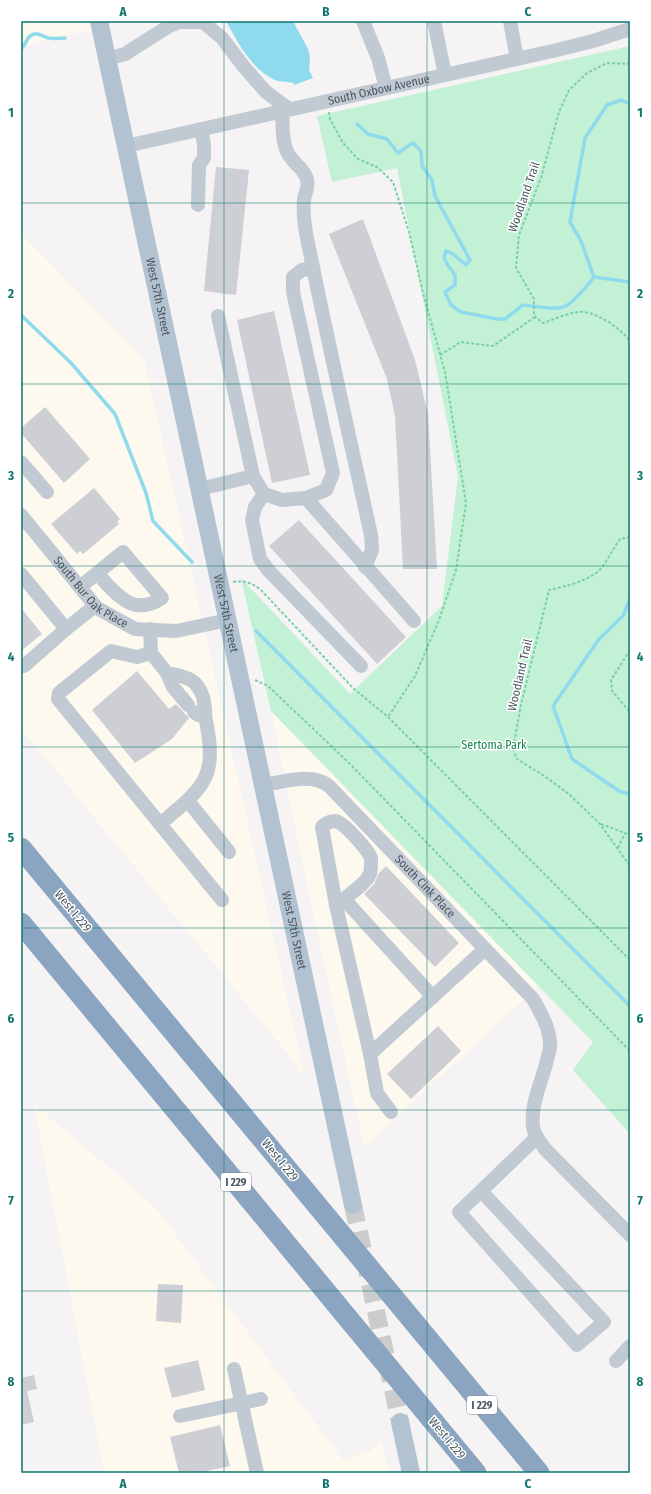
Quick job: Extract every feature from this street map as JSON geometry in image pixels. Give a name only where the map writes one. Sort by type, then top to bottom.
[{"type":"highway","name":"West I-229","points":[[21,848],[539,1473]]},
{"type":"highway","name":"West I-229","points":[[21,923],[476,1473]]},
{"type":"main road","name":"West 57th Street","points":[[99,21],[353,1205]]},
{"type":"main road","points":[[400,1422],[411,1473]]},
{"type":"street","points":[[363,21],[378,58],[386,88]]},
{"type":"street","points":[[434,21],[444,75]]},
{"type":"street","points":[[510,21],[517,59]]},
{"type":"street","points":[[107,59],[125,54],[169,26],[180,22],[203,22],[222,38],[266,92],[285,110],[283,135],[286,147],[290,157],[304,171],[306,178],[308,189],[304,197],[304,218],[313,268],[371,535],[372,550],[365,567]]},
{"type":"street","name":"South Oxbow Avenue","points":[[126,146],[517,59],[593,41],[630,29]]},
{"type":"street","points":[[198,206],[199,165],[204,158],[204,144],[201,129]]},
{"type":"street","points":[[218,316],[253,476],[264,494],[282,500],[306,498],[326,490],[333,472],[293,292],[293,277],[302,270],[313,268]]},
{"type":"street","points":[[21,462],[47,492]]},
{"type":"street","points":[[200,489],[253,476]]},
{"type":"street","points":[[264,494],[255,507],[252,520],[260,559],[269,571],[361,666]]},
{"type":"street","points":[[306,498],[414,621]]},
{"type":"street","name":"South Bur Oak Place","points":[[22,519],[95,606],[135,629],[176,631],[228,620]]},
{"type":"street","points":[[80,587],[97,573]]},
{"type":"street","points":[[21,574],[66,629]]},
{"type":"street","points":[[23,666],[95,606]]},
{"type":"street","points":[[150,629],[151,653],[167,673],[173,687],[195,711],[209,741],[210,765],[200,787],[188,801],[160,824]]},
{"type":"street","points":[[151,653],[137,657],[111,651],[59,693],[58,699],[222,900]]},
{"type":"street","points":[[167,673],[185,677],[193,680],[197,684],[204,701],[195,711]]},
{"type":"street","name":"South Cink Place","points":[[263,785],[304,779],[317,779],[323,781],[533,999],[543,1015],[548,1030],[550,1046],[533,1113],[536,1137]]},
{"type":"street","points":[[188,801],[229,852]]},
{"type":"street","points":[[340,902],[363,883],[370,873],[370,858],[352,832],[341,822],[335,821],[327,822],[322,827],[340,902],[378,1093],[391,1112]]},
{"type":"street","points":[[340,902],[433,997]]},
{"type":"street","points":[[370,1054],[485,949]]},
{"type":"street","points":[[481,1191],[604,1322],[577,1345],[459,1212],[536,1137],[545,1149],[630,1235]]},
{"type":"street","points":[[616,1361],[630,1346]]},
{"type":"street","points":[[234,1369],[257,1473]]},
{"type":"street","points":[[180,1416],[261,1399]]},
{"type":"path","name":"Woodland Trail","points":[[535,317],[534,299],[516,268],[519,235],[541,178],[559,112],[569,90],[587,73],[607,63],[630,64]]},
{"type":"path","points":[[326,101],[330,119],[343,143],[358,159],[377,167],[393,182],[409,232],[423,293],[445,372],[466,503],[456,570],[439,620],[415,676],[388,717]]},
{"type":"path","points":[[440,355],[461,342],[493,346],[535,317],[542,323],[583,311],[608,322],[625,334],[630,341]]},
{"type":"path","name":"Woodland Trail","points":[[600,824],[570,795],[546,777],[517,759],[513,749],[521,704],[549,590],[564,587],[589,577],[602,567],[620,539],[630,537]]},
{"type":"path","points":[[220,585],[242,580],[255,585],[261,590],[353,688],[388,717],[630,960]]},
{"type":"path","points":[[630,650],[611,680],[612,691],[630,712]]},
{"type":"path","points":[[240,678],[260,681],[268,686],[336,750],[630,1051]]},
{"type":"path","points":[[600,824],[630,835]]},
{"type":"path","points":[[600,824],[630,866]]},
{"type":"path","points":[[618,848],[625,833]]},
{"type":"shaded area","points":[[21,21],[89,21],[91,30],[21,46]]},
{"type":"shaded area","points":[[21,234],[144,359],[304,1074],[21,728]]},
{"type":"shaded area","points":[[271,711],[538,986],[364,1147],[306,880]]},
{"type":"shaded area","points":[[34,1104],[154,1206],[343,1460],[370,1451],[381,1441],[389,1473],[104,1473]]},
{"type":"green space","name":"Sertoma Park","points":[[630,46],[630,1134],[573,1070],[593,1042],[271,711],[241,578],[350,694],[442,606],[458,477],[397,168],[332,182],[317,116]]},
{"type":"water","points":[[226,21],[293,21],[308,49],[310,57],[309,70],[313,78],[294,85],[294,83],[278,81],[269,77],[247,56]]},
{"type":"building","points":[[216,167],[249,170],[236,295],[204,291]]},
{"type":"building","points":[[363,219],[415,360],[428,414],[437,569],[403,569],[395,416],[387,379],[329,234]]},
{"type":"building","points":[[274,311],[310,475],[272,483],[237,320]]},
{"type":"building","points":[[45,407],[90,459],[64,483],[21,433],[21,428]]},
{"type":"building","points":[[94,488],[120,519],[117,522],[119,524],[83,554],[80,551],[77,554],[51,524]]},
{"type":"building","points":[[299,520],[406,637],[377,664],[269,546]]},
{"type":"building","points":[[21,608],[42,634],[21,651]]},
{"type":"building","points":[[137,671],[169,709],[176,704],[189,718],[172,739],[135,763],[92,710]]},
{"type":"building","points":[[386,866],[459,943],[435,967],[364,894],[374,884],[379,873]]},
{"type":"building","points":[[438,1026],[461,1051],[411,1099],[387,1074]]},
{"type":"building","points":[[158,1284],[183,1285],[181,1323],[156,1321]]},
{"type":"building","points":[[198,1360],[205,1390],[172,1398],[164,1368]]},
{"type":"building","points":[[34,1375],[37,1389],[27,1391],[34,1422],[21,1425],[21,1378]]},
{"type":"building","points":[[220,1425],[230,1466],[207,1471],[208,1473],[192,1473],[191,1471],[179,1473],[170,1437]]},
{"type":"waterway","points":[[21,49],[29,37],[35,34],[48,38],[65,38]]},
{"type":"waterway","points":[[630,104],[621,100],[607,105],[585,138],[570,222],[581,241],[594,277],[630,282]]},
{"type":"waterway","points":[[357,124],[368,134],[387,139],[398,153],[413,143],[421,151],[422,166],[432,180],[435,196],[470,260],[466,265],[453,254],[446,251],[444,258],[455,275],[455,285],[445,292],[451,305],[461,312],[497,319],[505,319],[523,305],[551,308],[566,306],[581,293],[594,277]]},
{"type":"waterway","points":[[21,315],[71,363],[115,414],[146,493],[153,521],[192,562]]},
{"type":"waterway","points":[[630,598],[623,616],[599,639],[553,706],[572,759],[619,791],[630,794]]},
{"type":"waterway","points":[[256,631],[630,1006]]},
{"type":"tunnel","points":[[353,1205],[400,1422]]}]
